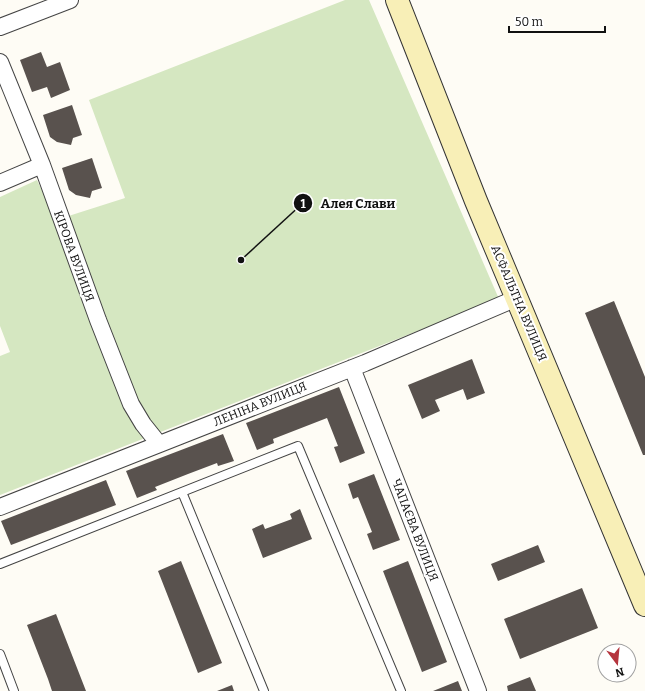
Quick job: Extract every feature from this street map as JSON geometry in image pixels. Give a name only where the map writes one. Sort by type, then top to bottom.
[{"type":"main road","name":"АСФАЛЬТНА ВУЛИЦЯ","points":[[397,0],[476,201],[645,605]]},
{"type":"street","points":[[0,28],[70,0]]},
{"type":"street","name":"КІРОВА ВУЛИЦЯ","points":[[0,62],[42,165],[98,320],[131,404],[143,424],[159,444]]},
{"type":"street","points":[[0,183],[42,165]]},
{"type":"street","name":"ЛЕНІНА ВУЛИЦЯ","points":[[0,507],[352,368],[517,298]]},
{"type":"street","name":"ЧАПАЄВА ВУЛИЦЯ","points":[[352,368],[478,691]]},
{"type":"lane","points":[[0,564],[298,446],[401,691]]},
{"type":"lane","points":[[182,492],[264,691]]},
{"type":"lane","points":[[0,654],[14,691]]},
{"type":"green space","points":[[345,0],[369,0],[499,299],[0,495],[0,356],[10,352],[0,326],[0,197],[37,180],[56,220],[125,198],[89,100]]},
{"type":"building","points":[[41,52],[47,67],[60,62],[70,90],[51,98],[47,87],[32,92],[20,60]]},
{"type":"building","points":[[72,105],[82,135],[73,138],[71,145],[57,142],[50,137],[43,115]]},
{"type":"building","points":[[92,158],[102,188],[92,191],[90,198],[76,195],[69,190],[62,168]]},
{"type":"building","points":[[614,301],[645,377],[645,455],[643,455],[585,313]]},
{"type":"building","points":[[472,359],[485,393],[467,400],[463,389],[435,400],[440,411],[422,419],[408,385]]},
{"type":"building","points":[[339,387],[365,453],[340,463],[334,447],[338,446],[327,418],[273,439],[274,443],[257,450],[246,423]]},
{"type":"building","points":[[223,434],[234,461],[218,466],[217,463],[188,474],[155,487],[157,490],[137,498],[126,471]]},
{"type":"building","points":[[374,474],[400,540],[373,550],[367,534],[372,532],[358,497],[353,499],[348,484]]},
{"type":"building","points":[[106,480],[116,505],[11,545],[1,521]]},
{"type":"building","points":[[300,509],[312,539],[263,558],[252,529],[263,524],[265,529],[292,519],[290,514]]},
{"type":"building","points":[[538,545],[545,562],[498,581],[491,564]]},
{"type":"building","points":[[181,561],[222,663],[198,673],[158,571]]},
{"type":"building","points":[[408,561],[447,662],[422,672],[383,571]]},
{"type":"building","points":[[582,588],[598,628],[520,659],[504,619]]},
{"type":"building","points":[[56,614],[86,691],[52,691],[27,625]]},
{"type":"building","points":[[530,677],[536,691],[508,691],[507,686]]},
{"type":"building","points":[[458,681],[462,691],[433,691]]},
{"type":"building","points":[[232,685],[234,691],[217,691]]},
{"type":"place","name":"Алея Слави","points":[[241,260]]}]
